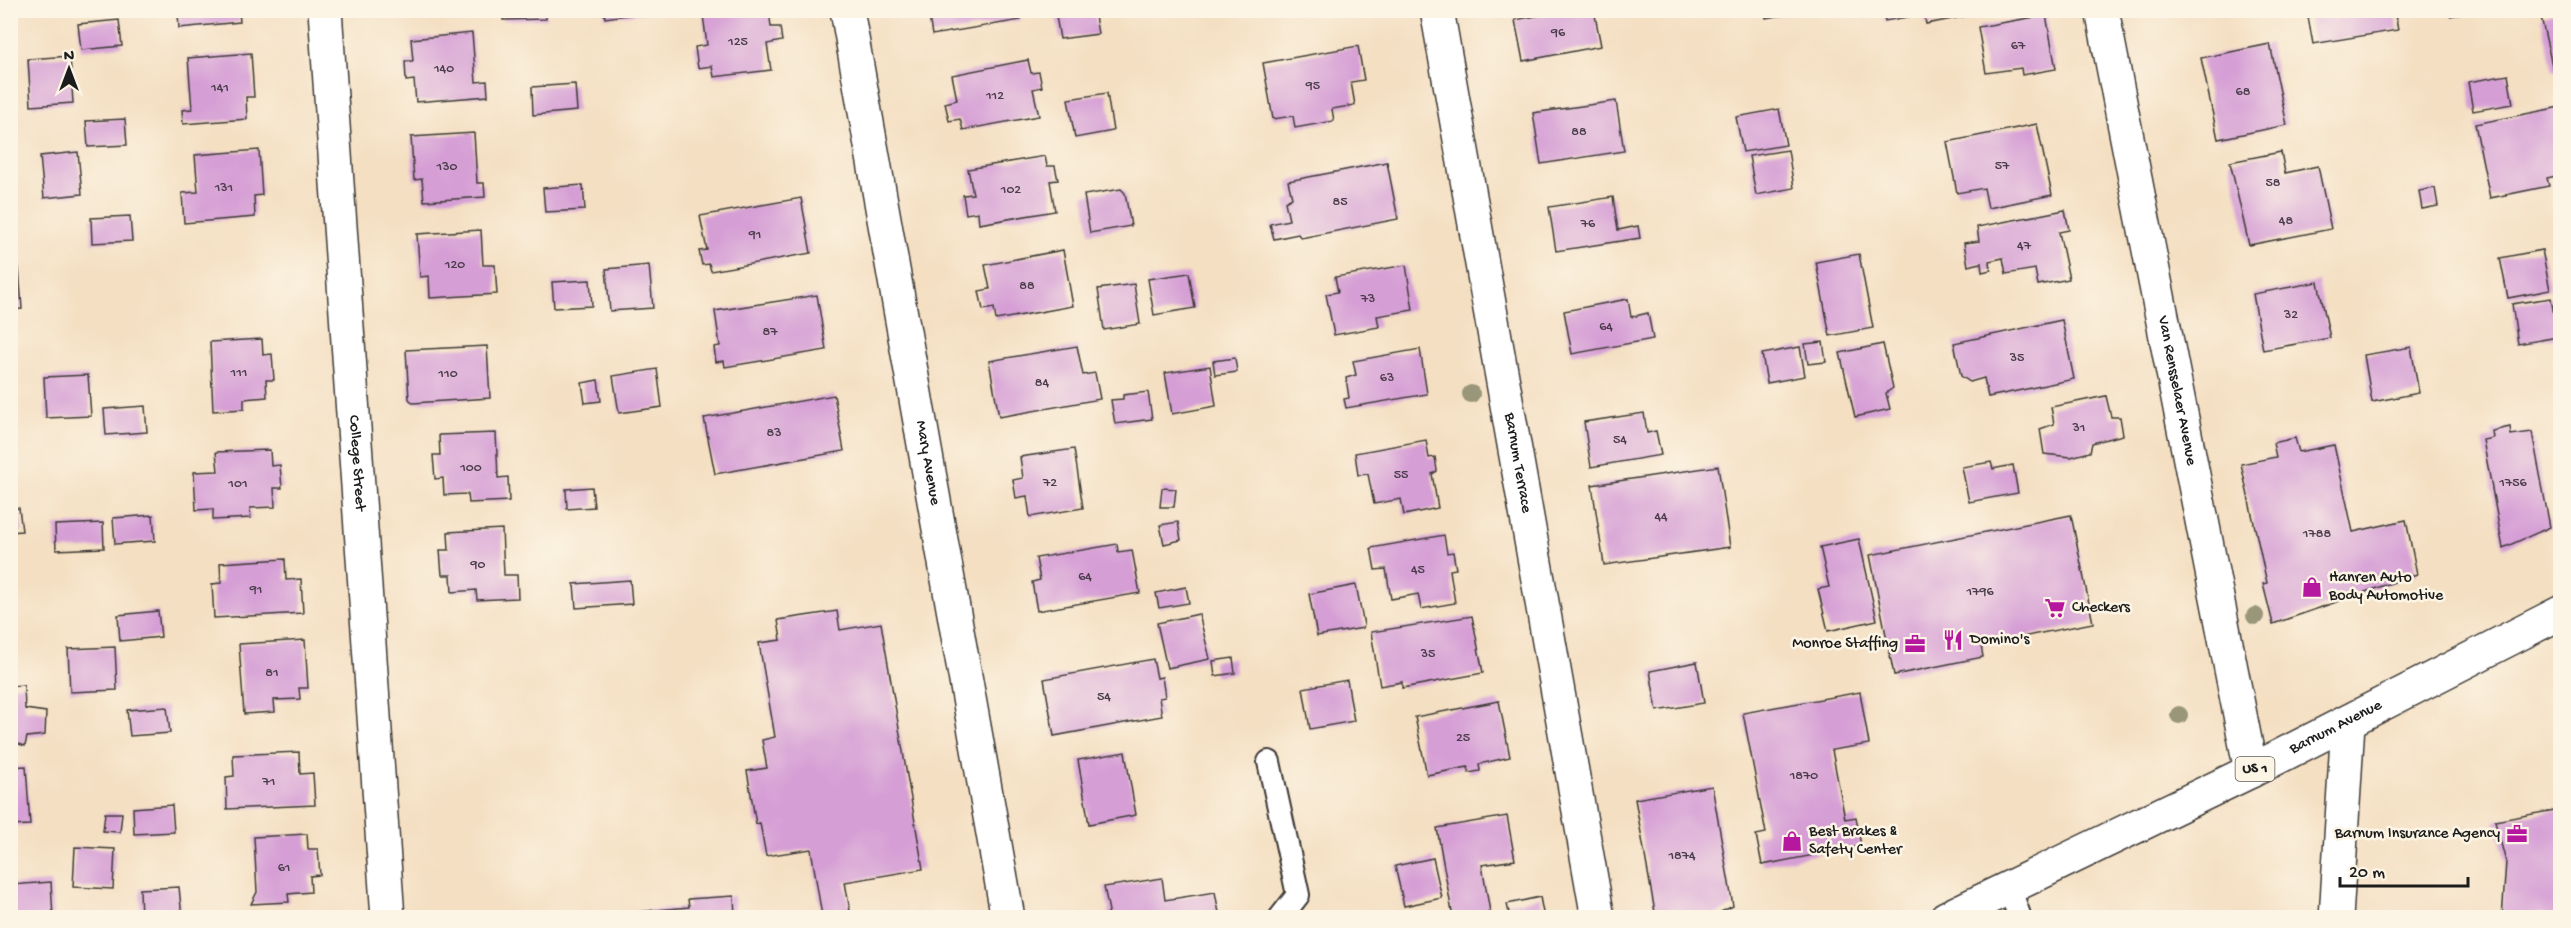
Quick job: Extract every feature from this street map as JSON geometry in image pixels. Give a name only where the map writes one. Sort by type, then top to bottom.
[{"type":"street","name":"College Street","points":[[325,10],[388,918]]},
{"type":"street","name":"Mary Avenue","points":[[847,10],[1008,918]]},
{"type":"street","name":"Barnum Terrace","points":[[1437,10],[1598,918]]},
{"type":"street","name":"Van Rensselaer Avenue","points":[[2102,10],[2251,771]]},
{"type":"street","name":"Barnum Avenue","points":[[1946,918],[2348,723],[2560,613]]},
{"type":"street","points":[[2336,918],[2348,723]]},
{"type":"lane","points":[[1269,762],[1298,895],[1280,918]]},
{"type":"lane","points":[[2008,887],[2019,918]]},
{"type":"building","points":[[185,10],[239,10],[240,22],[179,28],[178,14],[186,14]]},
{"type":"building","points":[[503,10],[546,10],[546,19],[503,20]]},
{"type":"building","points":[[604,10],[649,10],[649,12],[605,18]]},
{"type":"building","points":[[744,10],[769,10],[771,27],[780,27],[782,41],[767,44],[771,70],[714,77],[712,66],[698,68],[695,47],[707,45],[703,15]]},
{"type":"building","points":[[928,10],[1019,10],[1021,20],[932,35]]},
{"type":"building","points":[[1055,10],[1094,10],[1098,34],[1060,39]]},
{"type":"building","points":[[1567,10],[1594,10],[1601,46],[1523,61],[1515,20]]},
{"type":"building","points":[[1764,10],[1801,10],[1801,12],[1766,18]]},
{"type":"building","points":[[1883,10],[1988,10],[1988,12],[1926,24],[1924,14],[1885,21]]},
{"type":"building","points":[[2350,10],[2394,10],[2398,30],[2313,44],[2308,17]]},
{"type":"building","points":[[2449,10],[2475,10],[2475,12],[2450,16]]},
{"type":"building","points":[[2560,12],[2560,69],[2553,70],[2541,17]]},
{"type":"building","points":[[2046,15],[2056,69],[2022,75],[2021,68],[1986,73],[1978,27]]},
{"type":"building","points":[[119,20],[122,46],[81,50],[78,24]]},
{"type":"building","points":[[472,33],[476,82],[487,81],[488,96],[416,102],[414,80],[406,81],[405,61],[413,61],[411,39]]},
{"type":"building","points":[[2270,44],[2287,125],[2218,139],[2201,58]]},
{"type":"building","points":[[1358,46],[1364,80],[1351,82],[1355,105],[1332,109],[1334,121],[1295,128],[1293,116],[1273,119],[1263,63]]},
{"type":"building","points":[[251,53],[254,97],[246,97],[247,119],[183,124],[182,110],[192,109],[188,58]]},
{"type":"building","points":[[70,56],[73,103],[31,106],[28,59]]},
{"type":"building","points":[[1028,60],[1031,73],[1039,72],[1042,87],[1033,89],[1039,116],[963,130],[960,119],[949,121],[945,103],[957,100],[952,75]]},
{"type":"building","points":[[2508,75],[2513,104],[2473,111],[2468,82]]},
{"type":"building","points":[[575,84],[577,111],[533,115],[532,87]]},
{"type":"building","points":[[1107,93],[1113,131],[1075,138],[1068,99]]},
{"type":"building","points":[[1616,101],[1624,151],[1541,164],[1533,113]]},
{"type":"building","points":[[2560,107],[2560,175],[2547,178],[2549,186],[2490,198],[2475,124]]},
{"type":"building","points":[[1779,109],[1786,145],[1743,152],[1736,117]]},
{"type":"building","points":[[125,119],[127,145],[88,147],[86,121]]},
{"type":"building","points":[[2037,124],[2052,195],[1988,208],[1984,188],[1957,193],[1947,142]]},
{"type":"building","points":[[474,133],[477,183],[484,183],[485,197],[424,201],[422,179],[414,180],[411,137]]},
{"type":"building","points":[[259,150],[262,195],[254,196],[255,217],[184,223],[182,193],[198,192],[195,155]]},
{"type":"building","points":[[1788,150],[1794,188],[1756,195],[1749,156]]},
{"type":"building","points":[[78,152],[82,194],[44,198],[40,156]]},
{"type":"building","points":[[2281,152],[2285,173],[2318,166],[2331,229],[2249,245],[2230,162]]},
{"type":"building","points":[[1045,156],[1047,166],[1055,166],[1058,180],[1050,181],[1055,211],[979,224],[978,212],[966,214],[963,195],[973,194],[968,169]]},
{"type":"building","points":[[1387,162],[1398,219],[1301,238],[1298,234],[1274,239],[1270,224],[1289,220],[1285,202],[1292,198],[1288,181]]},
{"type":"building","points":[[583,185],[585,210],[545,212],[543,188]]},
{"type":"building","points":[[2435,188],[2438,206],[2422,209],[2419,191]]},
{"type":"building","points":[[1121,189],[1125,193],[1131,226],[1090,233],[1084,195]]},
{"type":"building","points":[[1613,197],[1618,230],[1638,226],[1640,238],[1556,251],[1549,207]]},
{"type":"building","points":[[801,198],[811,253],[711,271],[709,264],[702,265],[699,251],[707,250],[700,216]]},
{"type":"building","points":[[2065,210],[2069,230],[2059,232],[2069,279],[2038,285],[2035,269],[2006,274],[2003,258],[1989,261],[1991,270],[1982,272],[1981,263],[1968,266],[1964,243],[1979,241],[1977,227]]},
{"type":"building","points":[[130,216],[132,241],[92,243],[91,218]]},
{"type":"building","points":[[481,230],[483,265],[495,265],[497,294],[430,298],[429,276],[420,277],[417,234]]},
{"type":"building","points":[[1063,250],[1073,306],[996,320],[994,308],[983,310],[979,291],[990,289],[985,265]]},
{"type":"building","points":[[2542,250],[2550,290],[2508,298],[2500,258]]},
{"type":"building","points":[[1859,254],[1873,328],[1830,336],[1816,262]]},
{"type":"building","points":[[649,265],[653,308],[610,311],[606,269]]},
{"type":"building","points":[[1406,265],[1413,310],[1377,316],[1379,327],[1334,335],[1326,294],[1338,292],[1335,277]]},
{"type":"building","points":[[19,268],[22,309],[10,310],[10,269]]},
{"type":"building","points":[[1189,273],[1195,308],[1154,315],[1148,279]]},
{"type":"building","points":[[590,280],[592,306],[554,308],[552,282]]},
{"type":"building","points":[[2318,282],[2330,338],[2263,350],[2253,294]]},
{"type":"building","points":[[1134,284],[1140,324],[1104,330],[1098,289]]},
{"type":"building","points":[[817,295],[826,350],[725,367],[724,361],[716,362],[714,347],[720,346],[715,311]]},
{"type":"building","points":[[2551,298],[2558,337],[2518,344],[2512,304]]},
{"type":"building","points":[[1628,299],[1631,317],[1648,313],[1653,339],[1572,354],[1564,311]]},
{"type":"building","points":[[2062,320],[2074,379],[1988,397],[1984,378],[1970,382],[1961,376],[1954,343]]},
{"type":"building","points":[[262,339],[263,355],[272,354],[274,380],[266,380],[267,397],[244,399],[244,409],[213,411],[210,342]]},
{"type":"building","points":[[1823,342],[1826,362],[1808,364],[1805,344]]},
{"type":"building","points":[[1883,344],[1893,388],[1886,393],[1890,409],[1855,417],[1840,353]]},
{"type":"building","points":[[487,346],[490,398],[413,403],[409,399],[406,350]]},
{"type":"building","points":[[1077,346],[1083,375],[1095,373],[1100,399],[999,417],[989,361]]},
{"type":"building","points":[[1800,347],[1805,376],[1767,383],[1762,354]]},
{"type":"building","points":[[2411,347],[2419,393],[2372,402],[2364,355]]},
{"type":"building","points":[[1420,349],[1427,394],[1346,408],[1344,399],[1349,398],[1346,378],[1356,375],[1353,361]]},
{"type":"building","points":[[1235,358],[1237,372],[1215,375],[1213,361]]},
{"type":"building","points":[[1210,366],[1216,406],[1172,414],[1165,373]]},
{"type":"building","points":[[657,369],[662,407],[619,413],[613,376]]},
{"type":"building","points":[[88,375],[91,416],[46,418],[44,377]]},
{"type":"building","points":[[598,380],[601,401],[585,403],[582,383]]},
{"type":"building","points":[[1148,392],[1152,419],[1115,424],[1111,400],[1123,399],[1123,395]]},
{"type":"building","points":[[834,395],[844,451],[715,474],[704,418]]},
{"type":"building","points":[[2106,396],[2111,417],[2120,417],[2123,435],[2092,443],[2090,452],[2071,457],[2044,454],[2040,429],[2054,424],[2051,407]]},
{"type":"building","points":[[145,406],[147,432],[106,435],[104,409]]},
{"type":"building","points":[[1644,413],[1647,433],[1656,431],[1661,455],[1591,467],[1584,422]]},
{"type":"building","points":[[2510,427],[2511,435],[2532,432],[2550,527],[2503,548],[2483,440],[2493,438],[2492,431]]},
{"type":"building","points":[[496,433],[498,478],[508,477],[509,501],[469,503],[468,494],[444,495],[443,478],[435,479],[433,455],[440,455],[439,435]]},
{"type":"building","points":[[2295,438],[2299,452],[2334,445],[2353,532],[2406,520],[2417,574],[2273,624],[2263,584],[2267,583],[2241,464],[2276,457],[2273,443]]},
{"type":"building","points":[[1426,440],[1429,458],[1435,457],[1437,471],[1432,474],[1438,508],[1404,515],[1401,499],[1374,504],[1368,474],[1358,475],[1355,453]]},
{"type":"building","points":[[1074,449],[1083,508],[1030,517],[1027,496],[1016,498],[1013,480],[1023,478],[1020,457]]},
{"type":"building","points":[[270,450],[271,466],[280,465],[282,488],[274,488],[275,507],[250,508],[251,518],[213,520],[213,509],[196,510],[194,472],[218,471],[216,452]]},
{"type":"building","points":[[1991,462],[1993,469],[2013,465],[2018,493],[1969,502],[1962,467]]},
{"type":"building","points":[[1718,466],[1730,547],[1604,565],[1592,485]]},
{"type":"building","points":[[592,487],[594,507],[567,509],[566,489]]},
{"type":"building","points":[[1162,488],[1176,489],[1174,507],[1160,507]]},
{"type":"building","points":[[19,508],[22,531],[10,532],[10,509]]},
{"type":"building","points":[[153,515],[155,541],[115,544],[113,518]]},
{"type":"building","points":[[2071,515],[2093,623],[1981,645],[1983,657],[1894,675],[1870,555]]},
{"type":"building","points":[[1178,522],[1181,540],[1164,544],[1160,525]]},
{"type":"building","points":[[103,523],[104,548],[56,550],[55,525]]},
{"type":"building","points":[[502,529],[504,575],[517,575],[518,598],[477,600],[476,590],[452,592],[451,575],[442,575],[440,550],[449,550],[448,532]]},
{"type":"building","points":[[1444,535],[1447,553],[1453,552],[1456,569],[1450,570],[1455,603],[1421,609],[1418,594],[1391,599],[1386,569],[1375,570],[1371,548]]},
{"type":"building","points":[[1859,539],[1877,620],[1828,631],[1818,589],[1829,587],[1820,547]]},
{"type":"building","points":[[1117,544],[1118,552],[1132,550],[1140,593],[1037,611],[1032,582],[1040,580],[1036,558]]},
{"type":"building","points":[[285,559],[286,580],[301,579],[303,613],[214,618],[212,584],[221,583],[220,563]]},
{"type":"building","points":[[10,576],[13,576],[16,633],[10,633]]},
{"type":"building","points":[[630,580],[632,604],[576,608],[574,584]]},
{"type":"building","points":[[1356,585],[1363,628],[1317,636],[1309,594]]},
{"type":"building","points":[[1186,587],[1189,603],[1159,608],[1156,593]]},
{"type":"building","points":[[158,611],[161,637],[120,641],[118,615]]},
{"type":"building","points":[[837,611],[840,630],[881,623],[923,869],[845,882],[850,911],[822,916],[811,849],[766,856],[760,823],[756,824],[747,771],[767,768],[762,740],[775,737],[759,643],[781,640],[778,620]]},
{"type":"building","points":[[1199,614],[1210,659],[1167,668],[1157,623]]},
{"type":"building","points":[[1472,616],[1483,673],[1402,688],[1402,682],[1380,686],[1371,632]]},
{"type":"building","points":[[305,640],[308,688],[299,688],[300,699],[274,700],[275,712],[244,714],[239,644]]},
{"type":"building","points":[[115,647],[117,690],[70,692],[68,649]]},
{"type":"building","points":[[1233,658],[1235,673],[1215,676],[1213,661]]},
{"type":"building","points":[[1153,659],[1157,678],[1162,677],[1165,697],[1159,698],[1162,716],[1054,736],[1044,679]]},
{"type":"building","points":[[1697,662],[1704,703],[1657,711],[1650,671]]},
{"type":"building","points":[[1347,680],[1354,721],[1310,729],[1303,688]]},
{"type":"building","points":[[24,685],[25,709],[46,712],[45,735],[27,737],[25,746],[10,741],[10,686]]},
{"type":"building","points":[[1860,692],[1869,744],[1832,750],[1845,819],[1856,817],[1861,846],[1762,865],[1756,835],[1766,833],[1743,713]]},
{"type":"building","points":[[1499,701],[1510,757],[1479,764],[1480,771],[1469,773],[1468,767],[1427,775],[1415,717]]},
{"type":"building","points":[[167,707],[170,733],[130,736],[127,710]]},
{"type":"building","points":[[299,752],[300,774],[313,773],[315,805],[227,809],[226,777],[234,776],[233,755]]},
{"type":"building","points":[[1125,752],[1136,815],[1089,824],[1078,760]]},
{"type":"building","points":[[26,766],[30,825],[10,826],[10,767]]},
{"type":"building","points":[[1712,786],[1733,906],[1709,918],[1656,918],[1635,799]]},
{"type":"building","points":[[172,805],[174,832],[134,834],[133,808]]},
{"type":"building","points":[[2560,809],[2560,918],[2544,918],[2544,914],[2532,913],[2531,918],[2502,918],[2506,862],[2495,821]]},
{"type":"building","points":[[105,813],[122,813],[120,832],[103,831]]},
{"type":"building","points":[[1507,816],[1515,860],[1482,865],[1490,912],[1453,918],[1437,828]]},
{"type":"building","points":[[307,834],[308,849],[318,849],[320,875],[310,876],[311,892],[288,894],[289,902],[251,904],[257,892],[254,837]]},
{"type":"building","points":[[75,847],[115,849],[113,889],[73,887]]},
{"type":"building","points":[[1433,858],[1442,898],[1404,906],[1395,866]]},
{"type":"building","points":[[1162,878],[1165,900],[1215,892],[1220,918],[1105,918],[1109,911],[1104,887]]},
{"type":"building","points":[[51,882],[53,918],[10,918],[10,885]]},
{"type":"building","points":[[179,887],[182,918],[141,918],[140,889]]},
{"type":"building","points":[[734,896],[735,918],[571,918],[689,907],[688,899]]},
{"type":"building","points":[[1540,897],[1544,918],[1510,918],[1507,904]]},
{"type":"place","name":"Hanren Auto Body Automotive","points":[[2312,587]]},
{"type":"place","name":"Checkers","points":[[2055,608]]},
{"type":"place","name":"Domino's","points":[[1953,640]]},
{"type":"place","name":"Monroe Staffing","points":[[1915,644]]},
{"type":"place","name":"Barnum Insurance Agency","points":[[2517,834]]},
{"type":"place","name":"Best Brakes & Safety Center","points":[[1792,841]]}]
